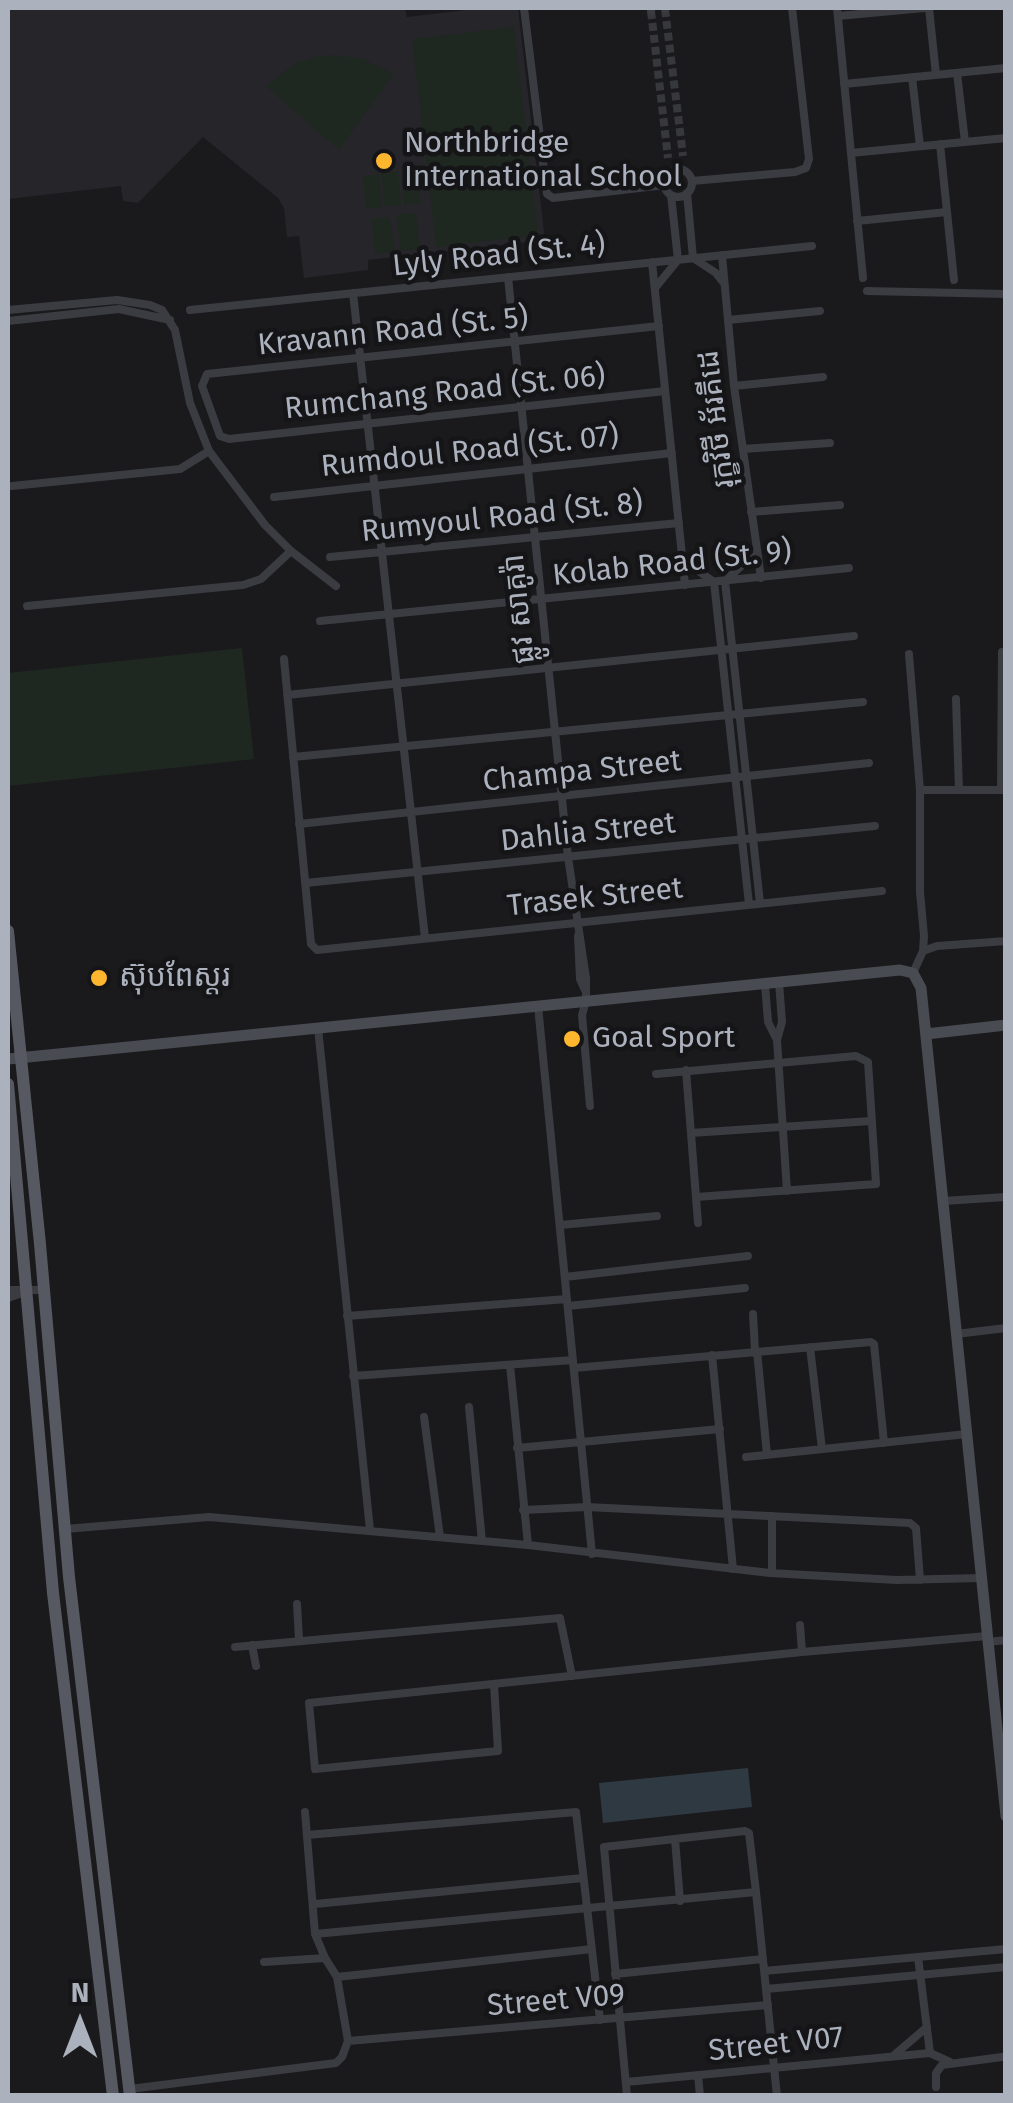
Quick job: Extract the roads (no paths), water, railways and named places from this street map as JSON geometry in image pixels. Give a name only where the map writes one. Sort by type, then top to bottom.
[{"type":"main road","points":[[8,932],[14,1058],[22,1075],[64,1529],[130,2092]]},
{"type":"main road","points":[[8,1080],[53,1592],[113,2096]]},
{"type":"street","points":[[524,8],[547,194],[552,198],[665,185]]},
{"type":"street","points":[[692,182],[806,168],[809,158],[792,8]]},
{"type":"street","points":[[862,278],[837,12],[926,8],[936,75]]},
{"type":"street","points":[[844,84],[1006,68]]},
{"type":"street","points":[[957,73],[966,142]]},
{"type":"street","points":[[912,77],[920,146]]},
{"type":"street","points":[[851,153],[1006,138]]},
{"type":"street","points":[[940,144],[954,280]]},
{"type":"street","points":[[682,156],[684,171],[692,182]]},
{"type":"street","points":[[665,185],[670,172],[668,158]]},
{"type":"street","points":[[670,172],[684,171]]},
{"type":"street","points":[[692,182],[687,194],[693,258],[716,272],[725,286]]},
{"type":"street","points":[[656,288],[678,260],[671,195],[665,185]]},
{"type":"street","points":[[671,195],[687,194]]},
{"type":"street","points":[[857,221],[947,212]]},
{"type":"street","name":"Lyly Road (St. 4)","points":[[190,310],[812,246]]},
{"type":"street","name":"រុក្ខវិថី អ័រគីដេ","points":[[722,255],[734,386],[761,578]]},
{"type":"street","name":"រុក្ខវិថី អ័រគីដេ","points":[[652,262],[686,585]]},
{"type":"street","name":"ផ្លូវ សាគូរ៉ា","points":[[508,277],[580,979],[586,996]]},
{"type":"street","points":[[867,291],[1005,294]]},
{"type":"street","points":[[353,293],[424,938]]},
{"type":"street","points":[[8,310],[98,301],[134,301],[162,310],[178,340],[190,403],[209,451],[244,501],[291,552],[336,586]]},
{"type":"street","points":[[8,321],[118,309],[170,320]]},
{"type":"street","points":[[728,320],[820,311]]},
{"type":"street","name":"Kravann Road (St. 5)","points":[[229,440],[220,436],[202,386],[207,374],[659,326]]},
{"type":"street","points":[[734,386],[823,376]]},
{"type":"street","name":"Rumchang Road (St. 06)","points":[[229,440],[666,391]]},
{"type":"street","points":[[743,449],[830,443]]},
{"type":"street","points":[[12,486],[180,469],[209,451]]},
{"type":"street","name":"Rumdoul Road (St. 07)","points":[[274,496],[672,453]]},
{"type":"street","points":[[751,512],[840,505]]},
{"type":"street","name":"Rumyoul Road (St. 8)","points":[[330,558],[679,523]]},
{"type":"street","points":[[754,904],[753,840],[725,581],[757,551]]},
{"type":"street","points":[[27,606],[243,585],[260,578],[291,552]]},
{"type":"street","points":[[683,560],[714,582],[742,840],[754,904]]},
{"type":"street","name":"Kolab Road (St. 9)","points":[[320,621],[849,568]]},
{"type":"street","points":[[287,695],[854,636]]},
{"type":"street","points":[[920,790],[1003,790],[1002,652]]},
{"type":"street","points":[[908,654],[920,790],[923,951],[913,973]]},
{"type":"street","points":[[284,659],[305,883]]},
{"type":"street","points":[[956,699],[959,790]]},
{"type":"street","points":[[293,757],[863,702]]},
{"type":"street","name":"Champa Street","points":[[299,824],[869,763]]},
{"type":"street","name":"Dahlia Street","points":[[305,883],[875,826]]},
{"type":"street","name":"Trasek Street","points":[[305,883],[313,948],[317,950],[882,891]]},
{"type":"street","name":"ផ្លូវ សាគូរ៉ា","points":[[578,936],[582,939],[586,978],[582,1015],[590,1106]]},
{"type":"street","points":[[923,951],[937,946],[1006,941]]},
{"type":"street","points":[[14,1058],[538,1006],[586,996],[900,970],[913,973],[921,988],[1006,1816]]},
{"type":"street","points":[[772,983],[782,1022],[777,1040],[787,1191]]},
{"type":"street","points":[[772,983],[768,1022],[777,1040]]},
{"type":"street","points":[[538,1006],[592,1554]]},
{"type":"street","points":[[926,1034],[1006,1024]]},
{"type":"street","points":[[318,1028],[370,1530]]},
{"type":"street","points":[[656,1074],[778,1061],[863,1057],[868,1062],[876,1184],[696,1197]]},
{"type":"street","points":[[686,1070],[698,1223]]},
{"type":"street","points":[[8,1080],[22,1075]]},
{"type":"street","points":[[691,1133],[871,1121]]},
{"type":"street","points":[[943,1201],[1006,1197]]},
{"type":"street","points":[[560,1225],[657,1216]]},
{"type":"street","points":[[565,1277],[748,1256]]},
{"type":"street","points":[[347,1316],[745,1288]]},
{"type":"street","points":[[8,1290],[28,1292]]},
{"type":"street","points":[[8,1298],[44,1290]]},
{"type":"street","points":[[753,1314],[767,1455]]},
{"type":"street","points":[[956,1334],[1006,1328]]},
{"type":"street","points":[[353,1376],[874,1344],[884,1443]]},
{"type":"street","points":[[810,1347],[822,1449]]},
{"type":"street","points":[[712,1355],[733,1569]]},
{"type":"street","points":[[510,1365],[528,1545]]},
{"type":"street","points":[[469,1408],[482,1541]]},
{"type":"street","points":[[424,1416],[440,1537]]},
{"type":"street","points":[[517,1448],[720,1429]]},
{"type":"street","points":[[746,1457],[967,1434]]},
{"type":"street","points":[[523,1510],[587,1507],[914,1524],[920,1580]]},
{"type":"street","points":[[772,1516],[772,1573]]},
{"type":"street","points":[[64,1529],[209,1517],[528,1545],[772,1573],[920,1580],[981,1578]]},
{"type":"street","points":[[297,1604],[300,1640]]},
{"type":"street","points":[[234,1647],[560,1618],[572,1676]]},
{"type":"street","points":[[800,1625],[802,1652]]},
{"type":"street","points":[[494,1684],[498,1751],[315,1770],[309,1703],[802,1652],[1006,1640]]},
{"type":"street","points":[[252,1645],[256,1666]]},
{"type":"street","points":[[308,1835],[574,1810],[578,1815],[600,2020]]},
{"type":"street","points":[[130,2092],[336,2064],[346,2051],[338,1977],[315,1934],[305,1812]]},
{"type":"street","points":[[627,2096],[604,1847],[748,1832],[777,2096]]},
{"type":"street","points":[[675,1839],[680,1901]]},
{"type":"street","points":[[315,1904],[584,1878]]},
{"type":"street","points":[[315,1934],[756,1892]]},
{"type":"street","points":[[338,1977],[592,1949]]},
{"type":"street","points":[[764,1971],[1006,1949]]},
{"type":"street","points":[[918,1957],[930,2053],[950,2062]]},
{"type":"street","points":[[264,1962],[325,1958]]},
{"type":"street","points":[[615,1974],[763,1958]]},
{"type":"street","points":[[825,1965],[826,1984]]},
{"type":"street","points":[[766,1989],[1006,1968]]},
{"type":"street","points":[[596,1987],[616,1986]]},
{"type":"street","name":"Street V09","points":[[348,2042],[768,2005]]},
{"type":"street","points":[[893,2056],[927,2027]]},
{"type":"street","name":"Street V07","points":[[626,2082],[930,2053]]},
{"type":"street","points":[[936,2087],[938,2068],[950,2062],[1002,2056]]},
{"type":"street","points":[[698,2075],[700,2096]]},
{"type":"tunnel","points":[[665,9],[683,156]]},
{"type":"tunnel","points":[[651,11],[668,158]]},
{"type":"place","name":"Northbridge International School","points":[[384,161]]},
{"type":"place","name":"ស៊ុបពែស្តរ","points":[[99,978]]},
{"type":"place","name":"Goal Sport","points":[[572,1039]]}]
